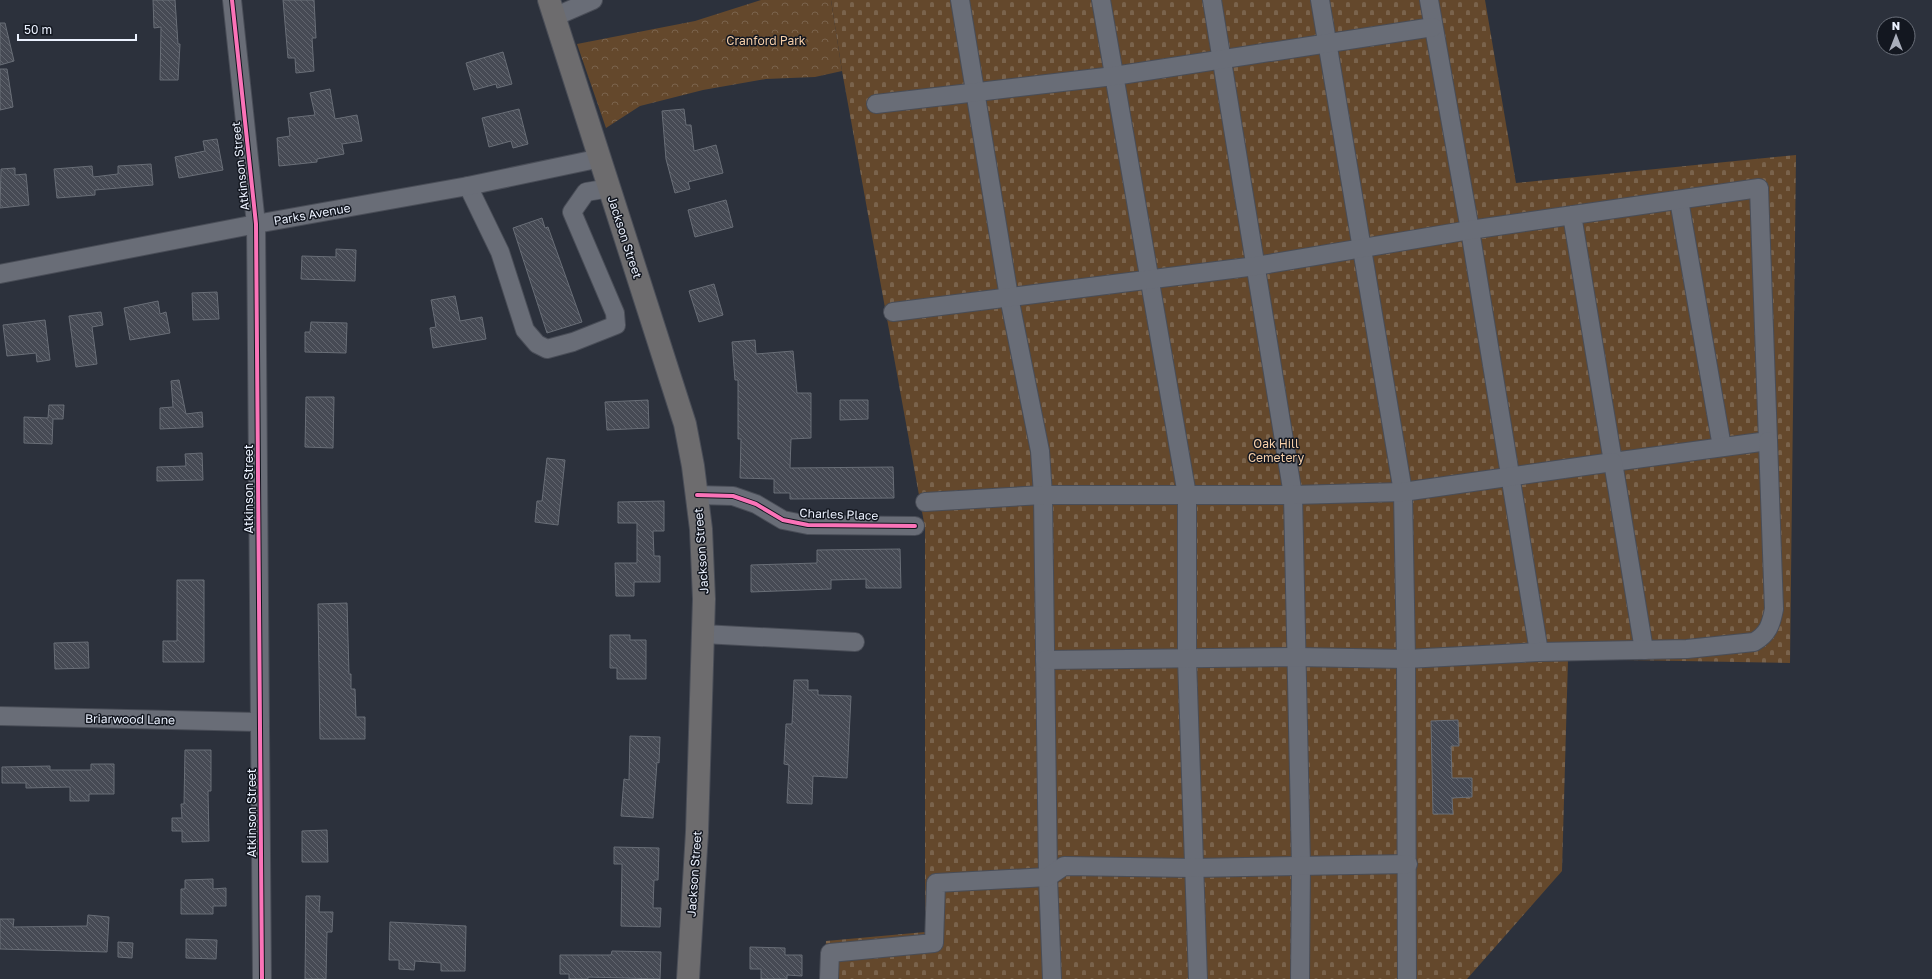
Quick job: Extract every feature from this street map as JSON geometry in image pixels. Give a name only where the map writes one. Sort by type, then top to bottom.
[{"type":"main road","name":"Jackson Street","points":[[552,9],[685,424],[697,495],[703,564],[703,634],[697,832],[688,979]]},
{"type":"street","name":"Atkinson Street","points":[[232,0],[256,224],[262,979]]},
{"type":"street","points":[[552,9],[593,0]]},
{"type":"street","points":[[960,0],[1009,297],[1040,451],[1043,495],[1048,877],[1052,979]]},
{"type":"street","points":[[1101,0],[1187,495],[1187,658],[1198,979]]},
{"type":"street","points":[[1212,0],[1293,495],[1301,865],[1300,979]]},
{"type":"street","points":[[1320,0],[1403,492],[1408,864],[1407,979]]},
{"type":"street","points":[[1429,0],[1470,230],[1538,652]]},
{"type":"street","points":[[876,104],[975,91],[1114,76],[1221,61],[1433,27]]},
{"type":"street","name":"Parks Avenue","points":[[0,274],[256,224],[468,186],[601,158]]},
{"type":"street","points":[[468,186],[500,252],[525,330],[537,344],[546,349],[573,342],[616,325],[615,312],[572,212],[586,192],[610,188]]},
{"type":"street","points":[[893,312],[1256,266],[1470,230],[1759,188],[1774,609],[1771,625],[1764,637],[1754,642],[1687,649],[1538,652],[1406,658],[1187,658],[1045,660]]},
{"type":"street","points":[[1679,200],[1722,447]]},
{"type":"street","points":[[1572,215],[1644,650]]},
{"type":"street","points":[[924,502],[1043,495],[1293,495],[1403,492],[1768,441]]},
{"type":"street","name":"Charles Place","points":[[697,495],[732,496],[756,504],[783,520],[808,525],[915,526]]},
{"type":"street","points":[[703,634],[855,642]]},
{"type":"street","name":"Briarwood Lane","points":[[0,716],[260,722]]},
{"type":"street","points":[[829,979],[830,952],[934,943],[936,883],[1048,877],[1064,866],[1193,868],[1408,864]]},
{"type":"green space","name":"Cranford Park","points":[[761,0],[831,0],[842,71],[815,77],[766,79],[703,90],[640,106],[606,128],[577,44],[695,21]]},
{"type":"green space","name":"Oak Hill Cemetery","points":[[831,0],[1485,0],[1516,183],[1796,155],[1790,663],[1568,659],[1562,871],[1467,979],[824,979],[826,941],[925,932],[925,528],[842,71]]},
{"type":"building","points":[[153,0],[175,0],[178,44],[180,44],[178,80],[160,80],[161,27],[154,28]]},
{"type":"building","points":[[283,0],[314,0],[316,38],[312,38],[314,71],[296,73],[295,58],[288,58]]},
{"type":"building","points":[[0,23],[5,23],[14,61],[0,65]]},
{"type":"building","points":[[503,52],[512,84],[497,88],[496,84],[474,90],[466,63]]},
{"type":"building","points":[[0,69],[7,69],[13,107],[0,110]]},
{"type":"building","points":[[330,89],[335,119],[357,115],[362,141],[342,144],[344,154],[317,159],[317,162],[279,166],[277,138],[290,136],[288,118],[315,115],[310,93]]},
{"type":"building","points":[[519,109],[528,144],[513,148],[511,141],[489,147],[482,118]]},
{"type":"building","points":[[684,109],[686,125],[691,125],[694,151],[716,145],[723,173],[688,182],[690,189],[675,193],[666,159],[662,111]]},
{"type":"building","points":[[217,139],[223,170],[179,178],[175,157],[205,151],[203,141]]},
{"type":"building","points":[[151,164],[153,185],[95,190],[95,195],[57,198],[54,169],[92,166],[93,177],[118,174],[118,166]]},
{"type":"building","points":[[15,168],[15,175],[26,174],[29,205],[0,208],[1,169]]},
{"type":"building","points":[[726,200],[733,227],[695,237],[688,210]]},
{"type":"building","points":[[542,218],[545,228],[548,227],[582,322],[547,333],[513,228]]},
{"type":"building","points":[[336,249],[356,250],[355,281],[301,279],[302,256],[336,257]]},
{"type":"building","points":[[714,284],[723,315],[699,322],[689,291]]},
{"type":"building","points":[[217,292],[219,319],[193,320],[192,293]]},
{"type":"building","points":[[455,296],[460,321],[482,317],[486,339],[433,348],[430,328],[436,327],[431,300]]},
{"type":"building","points":[[158,301],[160,314],[166,312],[170,333],[130,340],[124,308]]},
{"type":"building","points":[[101,312],[103,325],[92,327],[97,364],[76,367],[69,316]]},
{"type":"building","points":[[45,320],[50,360],[37,362],[36,353],[7,356],[3,325]]},
{"type":"building","points":[[311,322],[347,323],[346,353],[305,352],[305,332],[310,332]]},
{"type":"building","points":[[755,340],[756,354],[793,351],[797,393],[811,393],[811,438],[791,439],[790,468],[893,467],[894,498],[790,499],[790,493],[774,493],[774,479],[740,478],[741,439],[738,439],[738,380],[735,380],[732,342]]},
{"type":"building","points":[[179,380],[186,414],[202,412],[203,427],[160,429],[160,408],[173,407],[171,381]]},
{"type":"building","points":[[306,397],[334,397],[333,448],[305,447]]},
{"type":"building","points":[[648,400],[649,428],[607,430],[605,402]]},
{"type":"building","points":[[840,400],[868,400],[868,419],[840,420]]},
{"type":"building","points":[[49,405],[64,405],[63,419],[53,419],[52,444],[24,443],[24,417],[48,418]]},
{"type":"building","points":[[202,453],[203,480],[157,481],[157,467],[186,466],[185,454]]},
{"type":"building","points":[[547,458],[565,460],[558,525],[535,522],[537,501],[542,501]]},
{"type":"building","points":[[664,501],[664,531],[653,531],[654,556],[660,556],[660,582],[634,582],[634,596],[616,596],[615,563],[637,563],[637,523],[618,523],[618,502]]},
{"type":"building","points":[[900,549],[901,588],[866,588],[866,579],[831,580],[831,589],[751,592],[751,565],[817,563],[817,550]]},
{"type":"building","points":[[177,580],[204,580],[204,662],[163,662],[163,641],[177,641]]},
{"type":"building","points":[[347,603],[349,674],[351,674],[351,689],[355,689],[356,717],[365,717],[365,739],[320,739],[318,604]]},
{"type":"building","points":[[610,635],[630,635],[630,640],[646,640],[646,679],[617,679],[617,668],[610,668]]},
{"type":"building","points":[[88,642],[89,668],[55,669],[54,643]]},
{"type":"building","points":[[794,680],[808,680],[808,690],[818,690],[818,695],[851,696],[847,778],[813,776],[812,804],[787,803],[789,765],[784,764],[786,724],[792,724]]},
{"type":"building","points":[[1458,720],[1459,746],[1451,746],[1452,778],[1472,778],[1472,797],[1452,798],[1453,814],[1433,814],[1431,721]]},
{"type":"building","points":[[630,736],[660,737],[659,763],[657,762],[653,818],[621,816],[624,779],[629,780]]},
{"type":"building","points":[[185,750],[211,750],[211,791],[208,791],[209,841],[182,842],[182,831],[172,831],[172,818],[182,818],[181,804],[184,804]]},
{"type":"building","points":[[91,764],[114,764],[114,794],[89,794],[89,801],[70,801],[70,787],[26,788],[26,783],[2,783],[2,767],[50,766],[50,770],[91,770]]},
{"type":"building","points":[[327,830],[328,862],[302,862],[302,831]]},
{"type":"building","points":[[614,847],[659,848],[658,880],[654,880],[653,908],[661,908],[660,927],[621,926],[622,864],[614,864]]},
{"type":"building","points":[[213,879],[213,889],[226,888],[226,906],[213,906],[213,914],[181,914],[181,889],[185,889],[185,880]]},
{"type":"building","points":[[306,896],[320,896],[319,912],[333,912],[332,932],[327,932],[326,979],[305,979]]},
{"type":"building","points":[[88,915],[109,917],[107,952],[0,949],[0,919],[14,919],[13,927],[87,926]]},
{"type":"building","points":[[390,922],[466,926],[465,971],[441,971],[441,963],[415,961],[414,970],[399,969],[399,960],[389,960]]},
{"type":"building","points":[[186,939],[217,940],[216,959],[186,958]]},
{"type":"building","points":[[118,942],[133,943],[132,958],[118,957]]},
{"type":"building","points":[[750,947],[785,948],[785,955],[802,955],[802,976],[787,975],[787,979],[761,979],[761,969],[750,969]]},
{"type":"building","points":[[612,951],[661,952],[660,979],[588,977],[588,979],[569,979],[569,974],[560,974],[560,955],[611,955]]},
{"type":"cycle path","points":[[232,0],[256,224],[262,979]]},
{"type":"cycle path","points":[[697,495],[733,496],[756,504],[783,520],[808,525],[915,526]]}]
